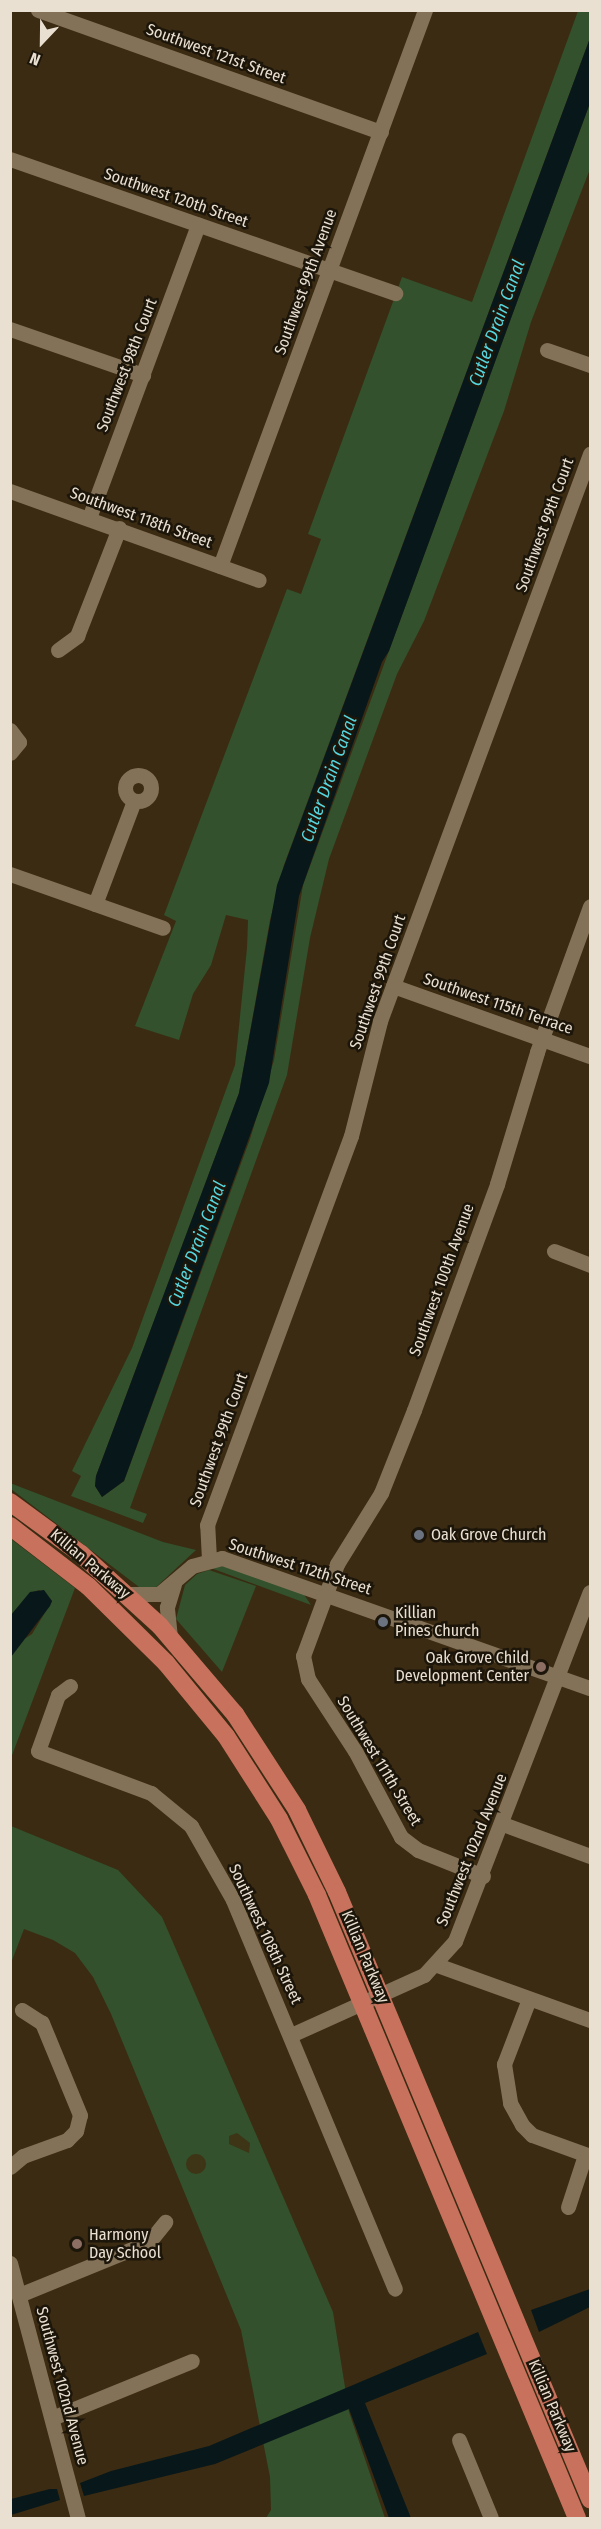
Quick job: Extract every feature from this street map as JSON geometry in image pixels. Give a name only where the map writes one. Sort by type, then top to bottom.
[{"type":"main road","name":"Killian Parkway","points":[[10,1502],[72,1546],[127,1594],[170,1637],[235,1714],[297,1810],[327,1869],[381,1995],[591,2499]]},
{"type":"main road","name":"Killian Parkway","points":[[10,1526],[68,1569],[126,1621],[221,1729],[292,1843],[363,2004],[577,2518]]},
{"type":"street","name":"Southwest 121st Street","points":[[38,10],[381,132]]},
{"type":"street","name":"Southwest 99th Avenue","points":[[220,566],[425,10]]},
{"type":"street","name":"Southwest 120th Street","points":[[10,159],[395,293]]},
{"type":"street","name":"Southwest 98th Court","points":[[88,518],[198,225]]},
{"type":"street","points":[[10,329],[143,375]]},
{"type":"street","points":[[547,350],[591,365]]},
{"type":"street","name":"Southwest 99th Court","points":[[209,1559],[207,1525],[351,1136],[393,986],[591,454]]},
{"type":"street","name":"Southwest 118th Street","points":[[10,491],[119,528],[259,580]]},
{"type":"street","points":[[58,650],[77,636],[119,528]]},
{"type":"street","points":[[10,730],[19,742],[10,753]]},
{"type":"street","points":[[95,904],[134,801]]},
{"type":"street","points":[[10,873],[163,928]]},
{"type":"street","name":"Southwest 100th Avenue","points":[[303,1656],[346,1547],[385,1486],[493,1195],[541,1039],[591,906]]},
{"type":"street","name":"Southwest 115th Terrace","points":[[393,986],[591,1056]]},
{"type":"street","points":[[554,1251],[591,1265]]},
{"type":"street","name":"Southwest 112th Street","points":[[127,1594],[153,1595],[174,1584],[192,1566],[209,1559],[230,1560],[591,1688]]},
{"type":"street","points":[[170,1637],[167,1607],[174,1584]]},
{"type":"street","name":"Southwest 102nd Avenue","points":[[291,2035],[363,2004],[437,1965],[461,1930],[591,1592]]},
{"type":"street","name":"Southwest 111th Street","points":[[303,1656],[308,1678],[355,1751],[400,1837],[418,1850],[483,1876]]},
{"type":"street","name":"Southwest 108th Street","points":[[70,1686],[58,1695],[38,1752],[159,1797],[191,1826],[233,1899],[395,2289]]},
{"type":"street","points":[[503,1824],[591,1856]]},
{"type":"street","points":[[437,1965],[591,2020]]},
{"type":"street","points":[[530,1999],[503,2069],[514,2111],[532,2135],[588,2156],[568,2207]]},
{"type":"street","points":[[10,2167],[23,2156],[67,2140],[76,2131],[80,2115],[42,2023],[22,2010]]},
{"type":"street","points":[[19,2295],[148,2242],[165,2222]]},
{"type":"street","name":"Southwest 102nd Avenue","points":[[10,2263],[78,2518]]},
{"type":"street","points":[[52,2418],[192,2361]]},
{"type":"street","points":[[459,2440],[492,2518]]},
{"type":"green space","points":[[578,11],[590,11],[590,38],[284,865],[270,920],[239,1093],[96,1476],[95,1486],[102,1497],[124,1481],[250,1139],[274,1060],[303,885],[590,103],[590,169],[531,322],[504,411],[424,621],[397,674],[329,859],[310,938],[287,1075],[130,1508],[147,1514],[143,1523],[71,1496],[81,1476],[72,1471],[132,1348],[235,1065],[248,920],[226,915],[211,965],[193,994],[179,1040],[135,1026],[176,921],[164,915],[287,589],[301,594],[321,539],[308,534],[402,277],[472,302]]},
{"type":"green space","points":[[10,1483],[163,1542],[196,1550],[154,1589],[139,1587],[11,1489]]},
{"type":"green space","points":[[11,1539],[75,1588],[11,1758],[11,1657],[18,1643],[32,1634],[52,1601],[39,1590],[30,1593],[11,1615]]},
{"type":"green space","points":[[228,1566],[303,1593],[311,1605],[208,1567]]},
{"type":"green space","points":[[209,1570],[256,1586],[222,1672],[176,1619],[185,1585],[197,1574]]},
{"type":"green space","points":[[11,1826],[118,1870],[162,1917],[333,2312],[349,2412],[385,2518],[266,2518],[271,2510],[270,2477],[241,2330],[111,2014],[93,1977],[75,1953],[53,1940],[24,1929],[11,1963]]},
{"type":"sand","points":[[237,2133],[250,2143],[249,2153],[229,2144],[229,2136]]},
{"type":"sand","points":[[196,2154],[203,2157],[206,2164],[203,2171],[196,2174],[189,2171],[186,2164],[189,2157]]},
{"type":"water","name":"Cutler Drain Canal","points":[[590,38],[590,103],[389,651],[382,662],[299,896],[269,1083],[124,1481],[102,1497],[95,1486],[96,1476],[239,1093],[277,885]]},
{"type":"water","points":[[44,1590],[52,1601],[50,1606],[11,1657],[11,1615],[30,1592]]},
{"type":"water","points":[[590,2289],[590,2307],[539,2332],[531,2310]]},
{"type":"water","points":[[478,2332],[487,2354],[365,2403],[411,2518],[389,2518],[349,2409],[215,2464],[84,2496],[80,2483],[111,2471],[209,2446]]},
{"type":"water","points":[[57,2489],[60,2500],[11,2515],[11,2499]]},
{"type":"place","name":"Oak Grove Church","points":[[419,1535]]},
{"type":"place","name":"Killian Pines Church","points":[[383,1622]]},
{"type":"place","name":"Oak Grove Child Development Center","points":[[541,1667]]},
{"type":"place","name":"Harmony Day School","points":[[77,2244]]}]
